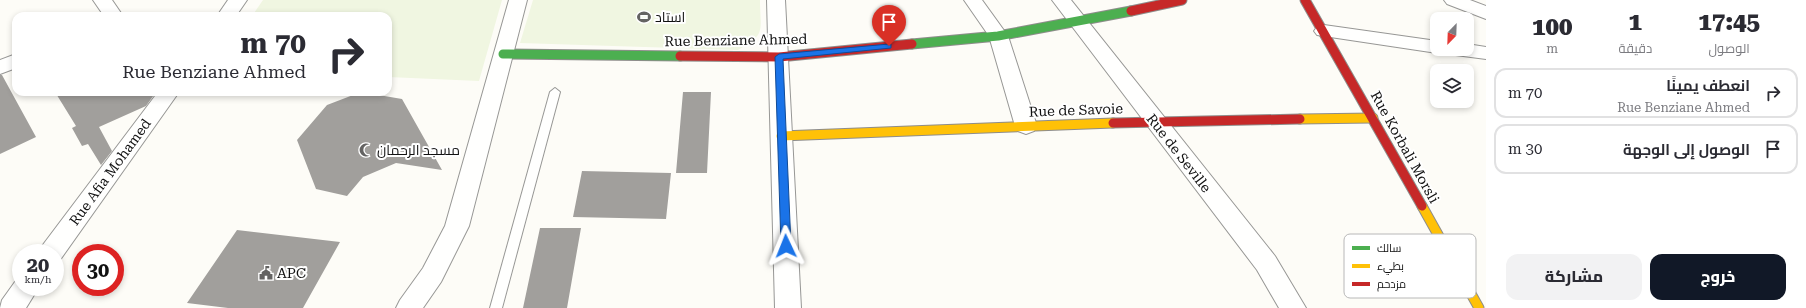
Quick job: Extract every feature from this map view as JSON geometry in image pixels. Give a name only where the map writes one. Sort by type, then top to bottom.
[{"type":"street","points":[[102,0],[111,12]]},
{"type":"street","points":[[229,12],[238,0]]},
{"type":"street","points":[[409,308],[432,275],[457,226],[518,0]]},
{"type":"street","points":[[776,0],[788,308]]},
{"type":"street","points":[[973,0],[998,36],[1026,126]]},
{"type":"street","name":"Rue de Seville","points":[[1061,0],[1266,263],[1293,308]]},
{"type":"street","name":"Rue Benziane Ahmed","points":[[503,54],[779,57],[998,36],[1079,22],[1182,0]]},
{"type":"street","name":"Rue Korbali Morsli","points":[[1305,0],[1440,234]]},
{"type":"street","points":[[1453,0],[1486,13]]},
{"type":"street","points":[[1324,32],[1430,46]]},
{"type":"street","points":[[1474,51],[1486,53]]},
{"type":"street","points":[[0,67],[12,62]]},
{"type":"street","name":"Rue Afia Mohamed","points":[[58,244],[166,96]]},
{"type":"street","name":"Rue de Savoie","points":[[781,136],[1154,121],[1373,118]]},
{"type":"street","points":[[11,308],[20,296]]},
{"type":"street","name":"Rue Korbali Morsli","points":[[1476,297],[1481,306]]},
{"type":"lane","points":[[496,308],[555,92]]},
{"type":"green space","points":[[263,0],[502,0],[479,81],[392,77],[392,12],[255,12]]},
{"type":"green space","name":"استاد","points":[[533,0],[760,0],[761,25],[760,31],[754,40],[738,50],[520,43]]},
{"type":"building","points":[[0,75],[2,75],[12,96],[14,96],[36,137],[0,154]]},
{"type":"building","points":[[683,92],[711,92],[707,173],[676,173]]},
{"type":"building","points":[[57,96],[153,96],[146,106],[99,127],[112,151],[101,165],[88,144],[82,146],[72,128],[76,126]]},
{"type":"building","name":"مسجد الرحمان","points":[[351,96],[384,96],[402,99],[442,170],[396,163],[363,177],[347,196],[316,189],[297,140],[327,105]]},
{"type":"building","points":[[582,171],[671,173],[666,219],[573,217]]},
{"type":"building","points":[[540,228],[581,228],[567,308],[523,308]]},
{"type":"building","name":"APC","points":[[237,230],[340,242],[303,308],[228,308],[187,303]]},
{"type":"traffic: fast","points":[[912,44],[998,36],[1079,22],[1131,11]]},
{"type":"traffic: fast","points":[[503,54],[680,56]]},
{"type":"traffic: slow","points":[[1300,119],[1373,118]]},
{"type":"traffic: slow","points":[[781,136],[1113,123]]},
{"type":"traffic: slow","points":[[1422,206],[1438,234]]},
{"type":"traffic: slow","points":[[1473,298],[1479,308]]},
{"type":"traffic: jam","points":[[1131,11],[1182,0]]},
{"type":"traffic: jam","points":[[1305,0],[1422,206]]},
{"type":"traffic: jam","points":[[680,56],[779,57],[912,44]]},
{"type":"traffic: jam","points":[[1113,123],[1300,119]]},
{"type":"place","name":"استاد","points":[[644,17]]},
{"type":"place","name":"مسجد الرحمان","points":[[366,150]]},
{"type":"place","name":"APC","points":[[266,273]]},
{"type":"route","points":[[786,246],[779,57],[889,46]]}]
